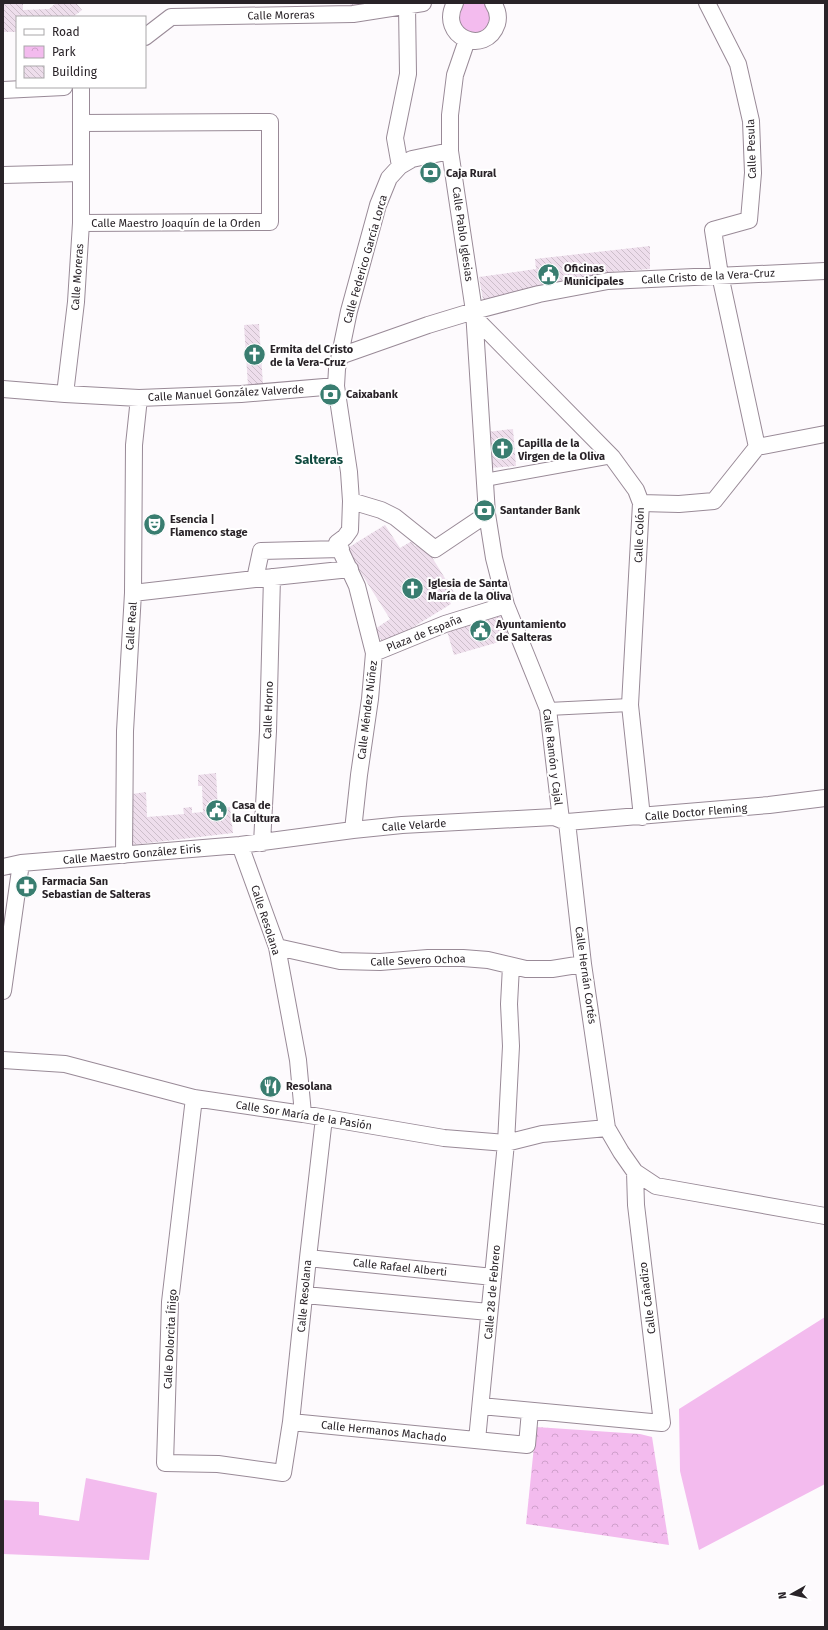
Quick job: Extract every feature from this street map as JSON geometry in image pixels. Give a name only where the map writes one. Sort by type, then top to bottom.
[{"type":"street","name":"Calle Moreras","points":[[146,36],[171,17],[261,9],[353,14],[423,3]]},
{"type":"street","name":"Calle Pesula","points":[[707,3],[738,64],[751,121],[753,173],[749,220],[713,230],[720,275]]},
{"type":"street","points":[[452,5],[451,17],[456,31],[467,40],[476,41],[490,35],[495,28],[498,21],[495,4]]},
{"type":"street","points":[[400,166],[395,138],[408,74],[407,6]]},
{"type":"street","name":"Calle Pablo Iglesias","points":[[467,40],[455,75],[450,115],[450,151],[474,315],[487,514]]},
{"type":"street","points":[[3,90],[44,88]]},
{"type":"street","name":"Calle Moreras","points":[[65,394],[76,302],[81,223],[81,88]]},
{"type":"street","name":"Calle Maestro Joaquín de la Orden","points":[[81,123],[270,122],[270,222],[81,223]]},
{"type":"street","name":"Calle Federico García Lorca","points":[[340,549],[338,543],[350,530],[351,501],[349,472],[336,386],[337,369],[349,311],[378,204],[389,178],[400,166],[412,159],[450,151]]},
{"type":"street","points":[[3,175],[81,173]]},
{"type":"street","name":"Calle Cristo de la Vera-Cruz","points":[[340,356],[428,325],[474,315],[539,294],[608,281],[825,271]]},
{"type":"street","points":[[720,275],[757,447]]},
{"type":"street","name":"Calle Colón","points":[[474,315],[612,458],[636,490],[641,503],[630,705],[642,816]]},
{"type":"street","name":"Calle Manuel González Valverde","points":[[3,389],[139,398],[241,394],[336,386]]},
{"type":"street","name":"Calle Real","points":[[124,855],[125,731],[133,593],[134,445],[139,398]]},
{"type":"street","points":[[641,503],[679,504],[714,501],[757,447],[825,434]]},
{"type":"street","points":[[485,480],[612,458]]},
{"type":"street","points":[[351,501],[382,510],[395,517],[435,549],[487,514],[494,558],[506,606]]},
{"type":"street","points":[[255,579],[260,551],[340,549]]},
{"type":"street","name":"Calle Méndez Núñez","points":[[340,549],[357,586],[374,653],[370,699],[353,830]]},
{"type":"street","points":[[133,593],[350,569]]},
{"type":"street","name":"Calle Horno","points":[[262,843],[268,731],[272,577]]},
{"type":"street","name":"Plaza de España","points":[[374,653],[451,622],[506,606]]},
{"type":"street","name":"Calle Ramón y Cajal","points":[[506,606],[548,709],[564,821]]},
{"type":"street","points":[[548,709],[630,705]]},
{"type":"street","name":"Calle Doctor Fleming","points":[[564,821],[769,805],[825,798]]},
{"type":"street","name":"Calle Velarde","points":[[262,843],[353,830],[402,825],[554,817],[564,821]]},
{"type":"street","name":"Calle Hernán Cortés","points":[[564,821],[607,1128]]},
{"type":"street","name":"Calle Maestro González Eiris","points":[[3,867],[21,863],[262,843]]},
{"type":"street","name":"Calle Resolana","points":[[240,845],[277,947],[298,1060],[303,1114]]},
{"type":"street","points":[[3,991],[21,863]]},
{"type":"street","name":"Calle Severo Ochoa","points":[[277,947],[340,961],[380,962],[428,958],[463,958],[488,960],[526,969],[552,968],[583,964]]},
{"type":"street","name":"Calle 28 de Febrero","points":[[477,1440],[506,1143],[511,1046],[509,1004],[511,966]]},
{"type":"street","name":"Calle Sor María de la Pasión","points":[[3,1060],[66,1064],[194,1098],[303,1114],[444,1138],[506,1143],[542,1134],[607,1128]]},
{"type":"street","name":"Calle Dolorcita Íñigo","points":[[194,1098],[170,1302],[165,1463],[218,1464],[283,1473]]},
{"type":"street","name":"Calle Resolana","points":[[283,1473],[291,1422],[324,1118]]},
{"type":"street","points":[[607,1128],[635,1172],[656,1186],[825,1216]]},
{"type":"street","name":"Calle Cañadizo","points":[[530,1411],[662,1423],[636,1205],[635,1172]]},
{"type":"street","name":"Calle Rafael Alberti","points":[[308,1258],[493,1277]]},
{"type":"street","points":[[305,1295],[489,1312]]},
{"type":"street","points":[[481,1406],[530,1411]]},
{"type":"street","name":"Calle Hermanos Machado","points":[[291,1422],[527,1445],[530,1411]]},
{"type":"green space","points":[[463,3],[486,3],[494,16],[481,36],[459,28],[457,10]]},
{"type":"green space","points":[[825,1317],[825,1484],[699,1550],[680,1471],[679,1409]]},
{"type":"green space","points":[[536,1427],[640,1434],[652,1437],[669,1545],[526,1524]]},
{"type":"green space","points":[[86,1478],[157,1493],[149,1560],[3,1554],[3,1500],[39,1502],[39,1515],[79,1521]]},
{"type":"building","points":[[3,3],[23,3],[23,10],[49,9],[56,3],[76,3],[82,10],[74,16],[16,16],[16,32],[3,32]]},
{"type":"building","points":[[350,3],[365,3],[351,8]]},
{"type":"building","name":"Oficinas Municipales","points":[[650,246],[650,269],[610,272],[483,300],[479,277],[536,269],[535,259]]},
{"type":"building","name":"Ermita del Cristo de la Vera-Cruz","points":[[259,324],[263,385],[248,386],[244,325]]},
{"type":"building","name":"Capilla de la Virgen de la Oliva","points":[[513,429],[516,466],[489,468],[487,432]]},
{"type":"building","name":"Iglesia de Santa María de la Oliva","points":[[385,525],[400,548],[412,541],[415,546],[421,543],[427,553],[430,554],[446,580],[447,579],[457,599],[384,645],[375,629],[390,619],[346,549]]},
{"type":"building","name":"Ayuntamiento de Salteras","points":[[506,605],[519,636],[454,655],[445,624]]},
{"type":"building","name":"Casa de la Cultura","points":[[216,773],[218,809],[230,807],[233,833],[131,845],[132,794],[146,792],[147,817],[184,814],[183,808],[192,807],[192,813],[203,812],[202,786],[198,786],[198,775]]},
{"type":"place","name":"Caja Rural","points":[[430,173]]},
{"type":"place","name":"Oficinas Municipales","points":[[548,274]]},
{"type":"place","name":"Ermita del Cristo de la Vera-Cruz","points":[[254,355]]},
{"type":"place","name":"Caixabank","points":[[330,394]]},
{"type":"place","name":"Capilla de la Virgen de la Oliva","points":[[502,449]]},
{"type":"place","name":"Santander Bank","points":[[484,510]]},
{"type":"place","name":"Esencia | Flamenco stage","points":[[155,525]]},
{"type":"place","name":"Iglesia de Santa María de la Oliva","points":[[412,589]]},
{"type":"place","name":"Ayuntamiento de Salteras","points":[[481,630]]},
{"type":"place","name":"Casa de la Cultura","points":[[216,811]]},
{"type":"place","name":"Farmacia San Sebastian de Salteras","points":[[26,887]]},
{"type":"place","name":"Resolana","points":[[271,1086]]},
{"type":"district","name":"Salteras","points":[[319,459]]}]
